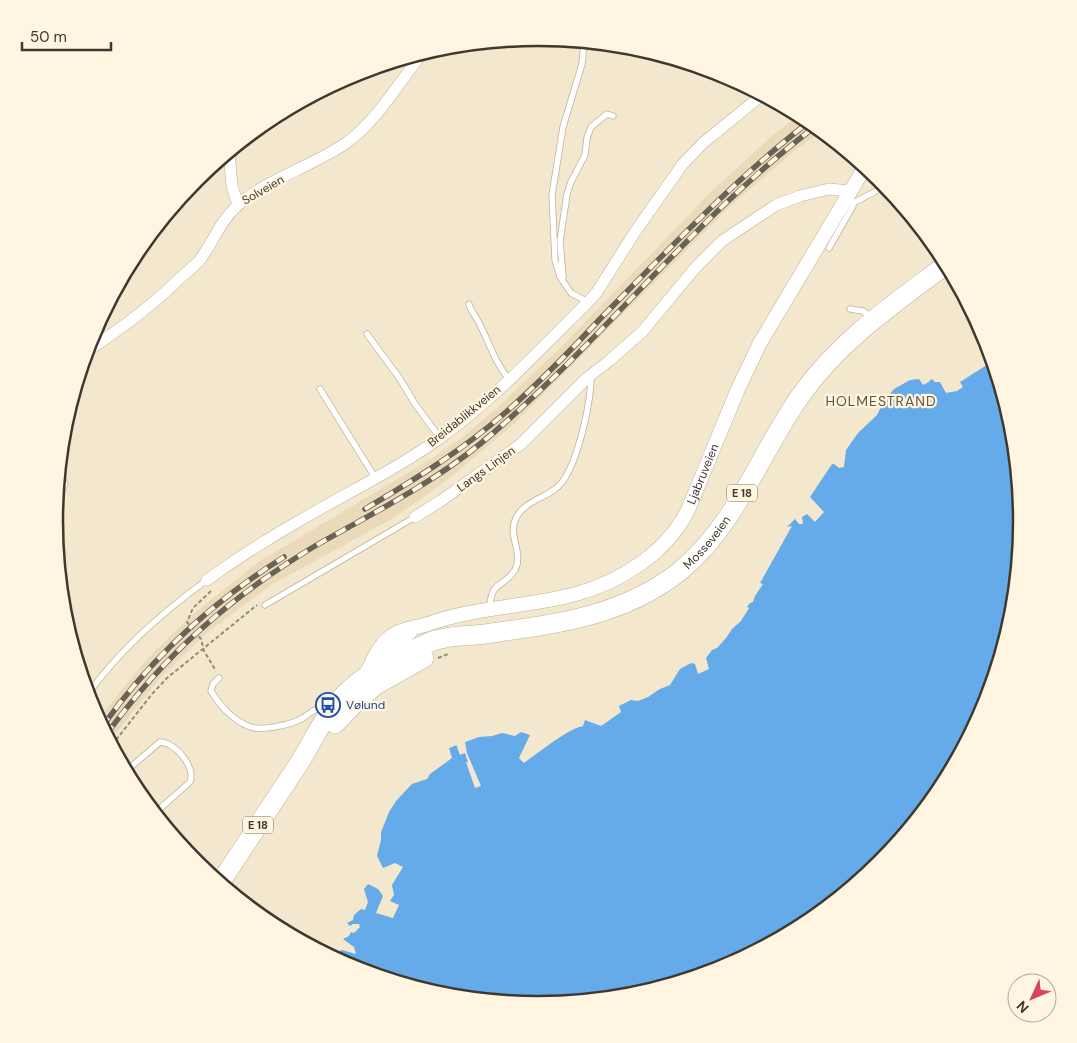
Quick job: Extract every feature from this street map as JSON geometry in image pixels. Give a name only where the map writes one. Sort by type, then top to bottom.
[{"type":"highway","name":"Mosseveien","points":[[224,878],[309,749],[316,734],[333,708],[365,676],[430,655],[482,634],[584,618],[629,602],[677,573],[706,546],[721,527],[776,432],[832,356],[874,320],[941,269]]},
{"type":"highway","name":"Mosseveien","points":[[309,749],[322,738],[388,669]]},
{"type":"street","name":"Solveien","points":[[97,344],[165,293],[193,266],[221,223],[238,205],[250,196],[325,156],[357,134],[379,110],[416,62]]},
{"type":"street","name":"Breidablikkveien","points":[[212,584],[254,548],[376,479],[440,438],[509,379],[597,292],[682,165],[703,143],[757,99]]},
{"type":"street","points":[[230,159],[232,186],[238,205]]},
{"type":"street","name":"Ljabruveien","points":[[365,676],[376,654],[386,640],[396,633],[454,616],[576,594],[600,585],[640,564],[673,535],[694,499],[752,358],[775,315],[862,174]]},
{"type":"street","name":"Langs Linjen","points":[[415,517],[521,444],[591,375],[642,332],[696,267],[722,242],[776,205],[800,196],[829,189],[849,198]]},
{"type":"street","name":"Ljabruveien","points":[[388,669],[394,647],[414,628]]},
{"type":"lane","points":[[583,48],[582,64],[563,127],[552,195],[556,260],[560,277],[571,293],[588,302]]},
{"type":"lane","points":[[571,293],[563,277],[560,241],[567,194],[585,155],[587,138],[591,127],[607,114],[613,116]]},
{"type":"lane","points":[[829,248],[848,214],[849,198],[878,189]]},
{"type":"lane","points":[[469,304],[498,366],[509,379]]},
{"type":"lane","points":[[850,309],[863,312],[874,320]]},
{"type":"lane","points":[[367,334],[440,438]]},
{"type":"lane","points":[[490,609],[490,595],[493,590],[511,575],[516,566],[516,551],[512,531],[517,515],[531,502],[556,489],[564,481],[570,469],[584,423],[591,375]]},
{"type":"lane","points":[[320,389],[376,479]]},
{"type":"lane","name":"Langs Linjen","points":[[265,605],[415,517]]},
{"type":"lane","name":"Breidablikkveien","points":[[93,688],[117,660],[183,597],[212,584]]},
{"type":"lane","points":[[219,678],[213,684],[211,691],[216,699],[233,716],[253,728],[260,729],[288,725],[316,709],[324,706],[333,708]]},
{"type":"lane","points":[[131,766],[160,742],[172,745],[186,762],[191,772],[190,782],[160,809]]},
{"type":"path","points":[[212,584],[193,608],[187,622],[201,639],[203,648],[219,678]]},
{"type":"path","points":[[116,740],[167,678],[257,604],[265,605]]},
{"type":"path","points":[[430,661],[454,652]]},
{"type":"shaded area","points":[[793,120],[816,135],[793,152],[729,207],[514,424],[451,477],[415,503],[388,521],[271,585],[208,632],[160,678],[114,736],[103,713],[146,660],[192,615],[257,563],[431,459],[464,436],[497,408],[561,347],[713,190],[774,134]]},
{"type":"water","points":[[987,365],[1005,429],[1013,490],[1014,522],[1010,584],[1005,614],[989,674],[965,732],[934,786],[916,811],[875,858],[828,899],[803,917],[749,948],[691,972],[631,988],[570,996],[538,997],[476,993],[415,981],[386,972],[337,952],[342,950],[356,954],[354,947],[343,939],[360,927],[359,924],[350,926],[347,923],[353,920],[354,915],[361,909],[365,910],[368,902],[364,889],[368,884],[378,889],[383,896],[376,913],[393,918],[399,905],[390,901],[394,895],[392,885],[403,867],[395,863],[383,868],[377,856],[381,832],[389,812],[396,801],[412,784],[427,779],[430,774],[452,758],[449,748],[479,737],[502,733],[515,736],[521,732],[530,735],[519,758],[524,763],[562,736],[583,726],[585,720],[601,726],[621,712],[619,706],[631,700],[638,701],[648,697],[670,685],[680,669],[691,663],[695,664],[698,674],[709,669],[706,658],[741,621],[749,608],[747,607],[753,602],[763,584],[760,583],[792,526],[787,527],[795,519],[799,524],[803,524],[802,517],[807,514],[815,522],[824,512],[810,497],[832,464],[839,468],[844,467],[846,450],[858,433],[877,415],[883,403],[894,389],[910,380],[919,379],[923,385],[929,382],[930,384],[929,381],[932,379],[935,382],[940,382],[946,393],[957,391],[963,387],[960,382]]},
{"type":"pier","points":[[465,742],[467,753],[481,786],[475,788],[466,762],[468,762],[465,753],[460,755],[456,744]]},
{"type":"railway","points":[[365,509],[420,476],[490,426],[554,367],[728,191],[803,126]]},
{"type":"railway","points":[[111,729],[152,678],[201,629],[227,607],[284,565],[421,486],[480,444],[524,406],[565,366],[728,201],[771,162],[810,131]]},
{"type":"railway","points":[[107,721],[141,678],[184,633],[232,593],[284,557]]},
{"type":"place","name":"Vølund","points":[[328,705]]},
{"type":"district","name":"HOLMESTRAND","points":[[881,401]]}]
